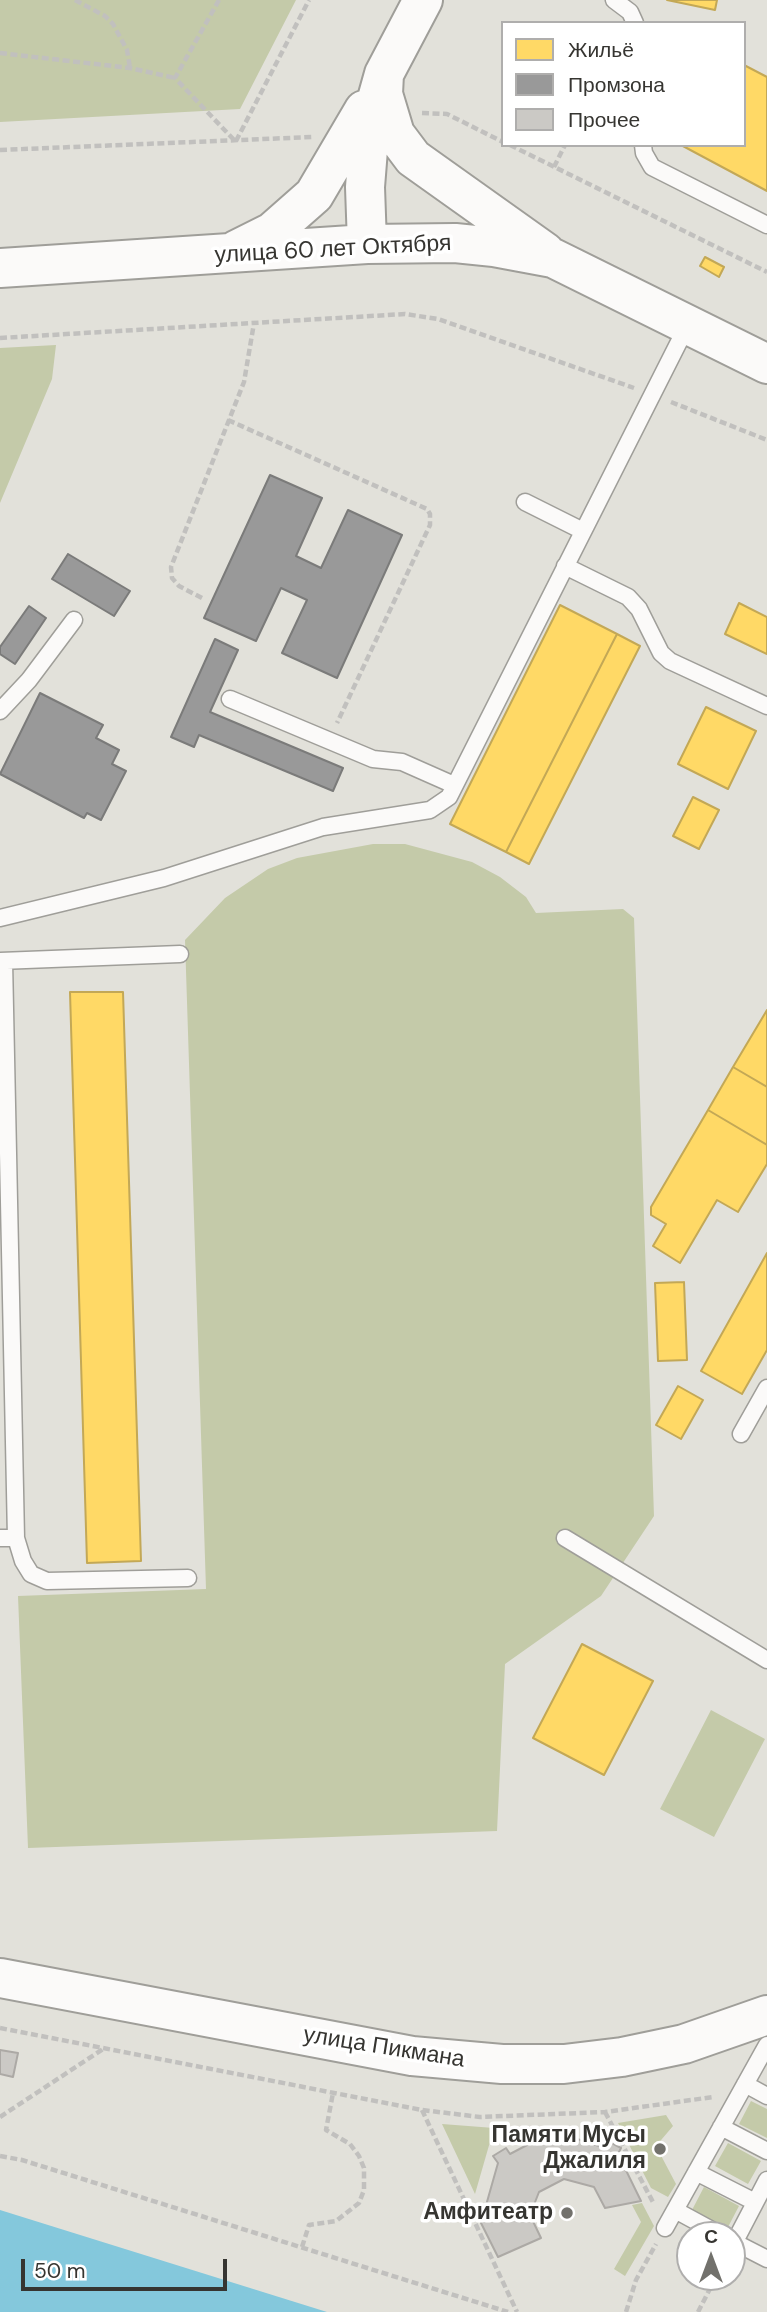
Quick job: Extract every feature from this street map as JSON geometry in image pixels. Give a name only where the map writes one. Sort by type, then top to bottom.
[{"type":"main road","points":[[222,256],[272,232],[314,195],[423,0]]},
{"type":"main road","points":[[367,244],[367,147],[384,74]]},
{"type":"main road","points":[[384,74],[383,94],[395,134],[413,158],[553,258]]},
{"type":"main road","name":"улица 60 лет Октября","points":[[0,268],[222,256],[367,244],[455,243],[553,258],[767,364]]},
{"type":"main road","name":"улица Пикмана","points":[[0,1978],[412,2056],[502,2064],[564,2064],[622,2057],[684,2044],[767,2015]]},
{"type":"lane","points":[[614,0],[630,12],[634,21]]},
{"type":"lane","points":[[643,147],[652,167],[767,225]]},
{"type":"lane","points":[[0,918],[164,878],[323,827],[430,810],[449,797],[688,324]]},
{"type":"lane","points":[[525,502],[583,531]]},
{"type":"lane","points":[[565,566],[628,597],[639,610],[661,653],[670,661],[767,706]]},
{"type":"lane","points":[[0,711],[29,680],[74,620]]},
{"type":"lane","points":[[230,699],[373,759],[402,762],[454,785]]},
{"type":"lane","points":[[180,954],[2,961],[8,1538],[31,1574],[47,1581],[188,1578]]},
{"type":"lane","points":[[741,1434],[767,1388]]},
{"type":"lane","points":[[565,1538],[767,1660]]},
{"type":"lane","points":[[665,2228],[767,2045]]},
{"type":"lane","points":[[743,2088],[767,2096]]},
{"type":"lane","points":[[721,2127],[767,2151]]},
{"type":"lane","points":[[696,2172],[755,2202]]},
{"type":"lane","points":[[743,2221],[767,2179]]},
{"type":"lane","points":[[675,2210],[695,2221]]},
{"type":"lane","points":[[746,2249],[767,2259]]},
{"type":"path","points":[[75,0],[105,16],[113,24],[127,50],[130,68]]},
{"type":"path","points":[[175,78],[219,0]]},
{"type":"path","points":[[235,142],[309,0]]},
{"type":"path","points":[[0,53],[130,68],[175,78],[235,142]]},
{"type":"path","points":[[421,113],[447,114],[501,141]]},
{"type":"path","points":[[0,150],[313,137]]},
{"type":"path","points":[[514,147],[767,272]]},
{"type":"path","points":[[554,167],[564,147]]},
{"type":"path","points":[[0,338],[405,314],[438,319],[652,395],[767,440]]},
{"type":"path","points":[[202,598],[178,586],[172,578],[171,568],[250,357],[254,322]]},
{"type":"path","points":[[228,420],[427,509],[430,514],[430,525],[329,740]]},
{"type":"path","points":[[0,2028],[422,2110],[480,2117],[605,2112],[743,2088]]},
{"type":"path","points":[[0,2117],[103,2048]]},
{"type":"path","points":[[302,2247],[309,2225],[336,2221],[359,2203],[364,2190],[364,2168],[359,2156],[350,2144],[326,2130],[333,2093]]},
{"type":"path","points":[[422,2110],[517,2312]]},
{"type":"path","points":[[605,2112],[656,2208]]},
{"type":"path","points":[[0,2156],[22,2160],[508,2312]]},
{"type":"path","points":[[626,2312],[636,2280],[665,2228]]},
{"type":"path","points":[[698,2312],[709,2291]]},
{"type":"green space","points":[[0,0],[296,0],[240,109],[0,122]]},
{"type":"green space","points":[[56,345],[52,379],[0,503],[0,348]]},
{"type":"green space","points":[[373,844],[405,844],[472,862],[500,877],[526,897],[536,913],[623,909],[634,918],[654,1516],[601,1596],[505,1664],[497,1831],[28,1848],[18,1596],[206,1589],[185,940],[225,898],[268,869],[297,858]]},
{"type":"green space","points":[[711,1710],[765,1739],[714,1837],[660,1809]]},
{"type":"green space","points":[[751,2101],[767,2109],[767,2138],[739,2124]]},
{"type":"green space","points":[[666,2115],[673,2126],[656,2146],[676,2184],[668,2197],[651,2188],[618,2123]]},
{"type":"green space","points":[[442,2124],[494,2128],[475,2194]]},
{"type":"green space","points":[[728,2143],[761,2161],[748,2184],[715,2166]]},
{"type":"green space","points":[[704,2187],[739,2206],[731,2221],[712,2221],[692,2210]]},
{"type":"green space","points":[[642,2203],[654,2226],[625,2276],[614,2269],[641,2222],[632,2205]]},
{"type":"water","points":[[0,2210],[327,2312],[0,2312]]},
{"type":"building: Жильё","points":[[667,0],[717,0],[715,10]]},
{"type":"building: Жильё","points":[[746,66],[767,77],[767,191],[685,147],[746,147]]},
{"type":"building: Жильё","points":[[705,257],[724,267],[719,277],[700,266]]},
{"type":"building: Жильё","points":[[739,603],[767,617],[767,654],[725,634]]},
{"type":"building: Жильё","points":[[560,605],[617,634],[506,852],[450,824]]},
{"type":"building: Жильё","points":[[617,634],[640,646],[529,864],[506,852]]},
{"type":"building: Жильё","points":[[706,707],[756,731],[728,789],[678,764]]},
{"type":"building: Жильё","points":[[693,797],[719,810],[699,849],[673,836]]},
{"type":"building: Жильё","points":[[70,992],[123,992],[141,1561],[87,1563]]},
{"type":"building: Жильё","points":[[767,1010],[767,1087],[733,1067]]},
{"type":"building: Жильё","points":[[733,1067],[767,1087],[767,1145],[708,1110]]},
{"type":"building: Жильё","points":[[708,1110],[767,1145],[767,1164],[738,1212],[717,1200],[680,1263],[653,1246],[666,1224],[651,1215],[651,1207]]},
{"type":"building: Жильё","points":[[767,1253],[767,1350],[742,1394],[701,1371]]},
{"type":"building: Жильё","points":[[684,1282],[687,1360],[658,1361],[655,1283]]},
{"type":"building: Жильё","points":[[678,1386],[703,1400],[681,1439],[656,1425]]},
{"type":"building: Жильё","points":[[582,1644],[653,1681],[604,1775],[533,1738]]},
{"type":"building: Промзона","points":[[270,475],[322,498],[296,556],[321,568],[348,510],[402,535],[337,678],[282,653],[307,600],[281,588],[256,641],[204,618]]},
{"type":"building: Промзона","points":[[68,554],[130,591],[114,616],[52,579]]},
{"type":"building: Промзона","points":[[29,606],[46,618],[15,664],[0,654],[0,647]]},
{"type":"building: Промзона","points":[[215,639],[238,650],[210,712],[343,768],[333,791],[199,735],[194,747],[171,737]]},
{"type":"building: Промзона","points":[[40,693],[103,725],[96,738],[119,750],[112,764],[126,771],[101,820],[87,813],[84,818],[0,774]]},
{"type":"building: Прочее","points":[[0,2050],[18,2053],[13,2077],[0,2074]]},
{"type":"building: Прочее","points":[[548,2134],[562,2134],[605,2148],[608,2141],[621,2148],[618,2154],[641,2201],[605,2208],[594,2187],[564,2179],[539,2192],[530,2215],[541,2238],[498,2257],[481,2223],[498,2163],[493,2156],[506,2148],[510,2154]]},
{"type":"place","name":"Памяти Мусы Джалиля","points":[[660,2149]]},
{"type":"place","name":"Амфитеатр","points":[[567,2213]]}]
